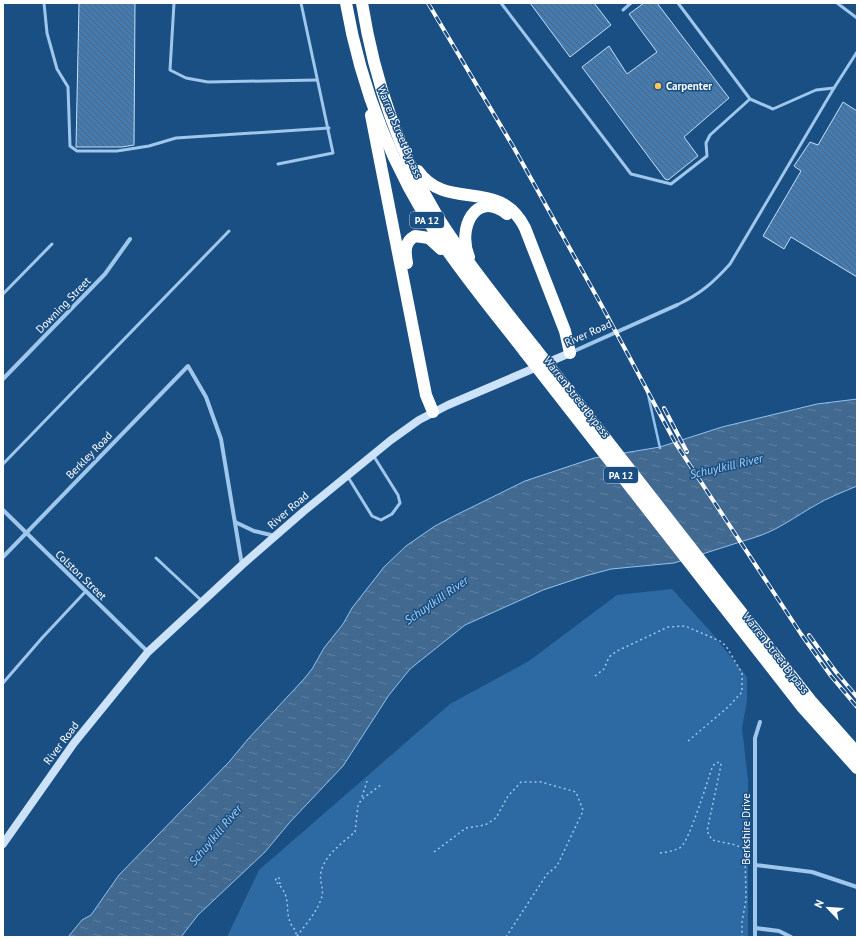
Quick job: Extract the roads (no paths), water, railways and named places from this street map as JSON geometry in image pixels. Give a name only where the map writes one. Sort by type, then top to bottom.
[{"type":"highway","name":"Warren Street Bypass","points":[[346,3],[354,47],[376,116],[406,181],[456,264],[530,350],[722,595],[857,753]]},
{"type":"highway","name":"Warren Street Bypass","points":[[362,3],[369,43],[381,88],[406,153],[439,218],[530,350]]},
{"type":"highway","points":[[361,69],[426,394],[433,412]]},
{"type":"highway","points":[[406,153],[420,174],[438,188],[453,194],[494,199],[506,204],[517,214],[525,228],[565,331],[570,353]]},
{"type":"highway","points":[[478,276],[466,248],[466,227],[471,216],[479,209],[495,208],[507,214],[515,224],[558,334],[570,353]]},
{"type":"highway","points":[[433,412],[433,393],[406,257],[407,244],[415,236],[424,236],[434,242],[456,264]]},
{"type":"highway","name":"Warren Street Bypass","points":[[722,595],[803,708],[857,768]]},
{"type":"street","name":"Downing Street","points":[[3,379],[105,274],[130,239]]},
{"type":"street","name":"River Road","points":[[3,844],[74,743],[148,652],[242,565],[373,454],[407,428],[433,412],[677,305]]},
{"type":"street","name":"Berkley Road","points":[[3,557],[188,366],[206,396],[221,439],[235,522]]},
{"type":"street","name":"Colston Street","points":[[3,510],[148,652]]},
{"type":"street","points":[[235,522],[254,531],[275,536]]},
{"type":"street","points":[[235,522],[242,565]]},
{"type":"street","name":"Berkshire Drive","points":[[755,937],[755,738],[760,722]]},
{"type":"street","points":[[755,865],[812,872],[857,887]]},
{"type":"street","points":[[755,928],[780,931],[791,937]]},
{"type":"lane","points":[[44,3],[47,33],[57,69],[68,87],[70,146],[77,151],[117,151],[149,146],[176,138],[328,128]]},
{"type":"lane","points":[[174,3],[170,70],[186,78],[208,82],[317,80]]},
{"type":"lane","points":[[278,164],[334,153],[301,3]]},
{"type":"lane","points":[[500,3],[631,174],[652,181],[671,184],[708,156],[706,143],[710,135],[750,99]]},
{"type":"lane","points":[[623,10],[631,3]]},
{"type":"lane","points":[[678,3],[750,99],[773,110],[816,90],[834,88]]},
{"type":"lane","points":[[837,3],[857,18]]},
{"type":"lane","points":[[677,305],[693,298],[711,285],[730,264],[834,88],[857,52]]},
{"type":"lane","points":[[3,464],[229,231]]},
{"type":"lane","points":[[3,294],[52,244]]},
{"type":"lane","points":[[347,475],[372,516],[381,520],[392,514],[400,503],[398,495],[373,454]]},
{"type":"lane","points":[[156,558],[203,602]]},
{"type":"lane","points":[[3,683],[86,591]]},
{"type":"water","name":"Schuylkill River","points":[[857,399],[857,486],[824,500],[780,526],[759,536],[674,563],[611,569],[585,576],[543,590],[465,625],[410,669],[389,695],[343,766],[290,822],[265,852],[198,915],[181,937],[68,937],[82,920],[91,915],[119,875],[229,762],[248,739],[304,679],[312,669],[324,648],[343,624],[352,608],[384,567],[406,546],[435,526],[525,481],[594,458],[660,447],[722,427],[817,404]]},
{"type":"waterway","points":[[647,390],[660,448]]},
{"type":"railway","points":[[428,3],[514,148],[603,308],[676,444],[801,634],[831,676],[857,707]]},
{"type":"railway","points":[[664,408],[687,452]]},
{"type":"railway","points":[[809,635],[836,672],[857,697]]},
{"type":"place","name":"Carpenter","points":[[658,86]]}]
